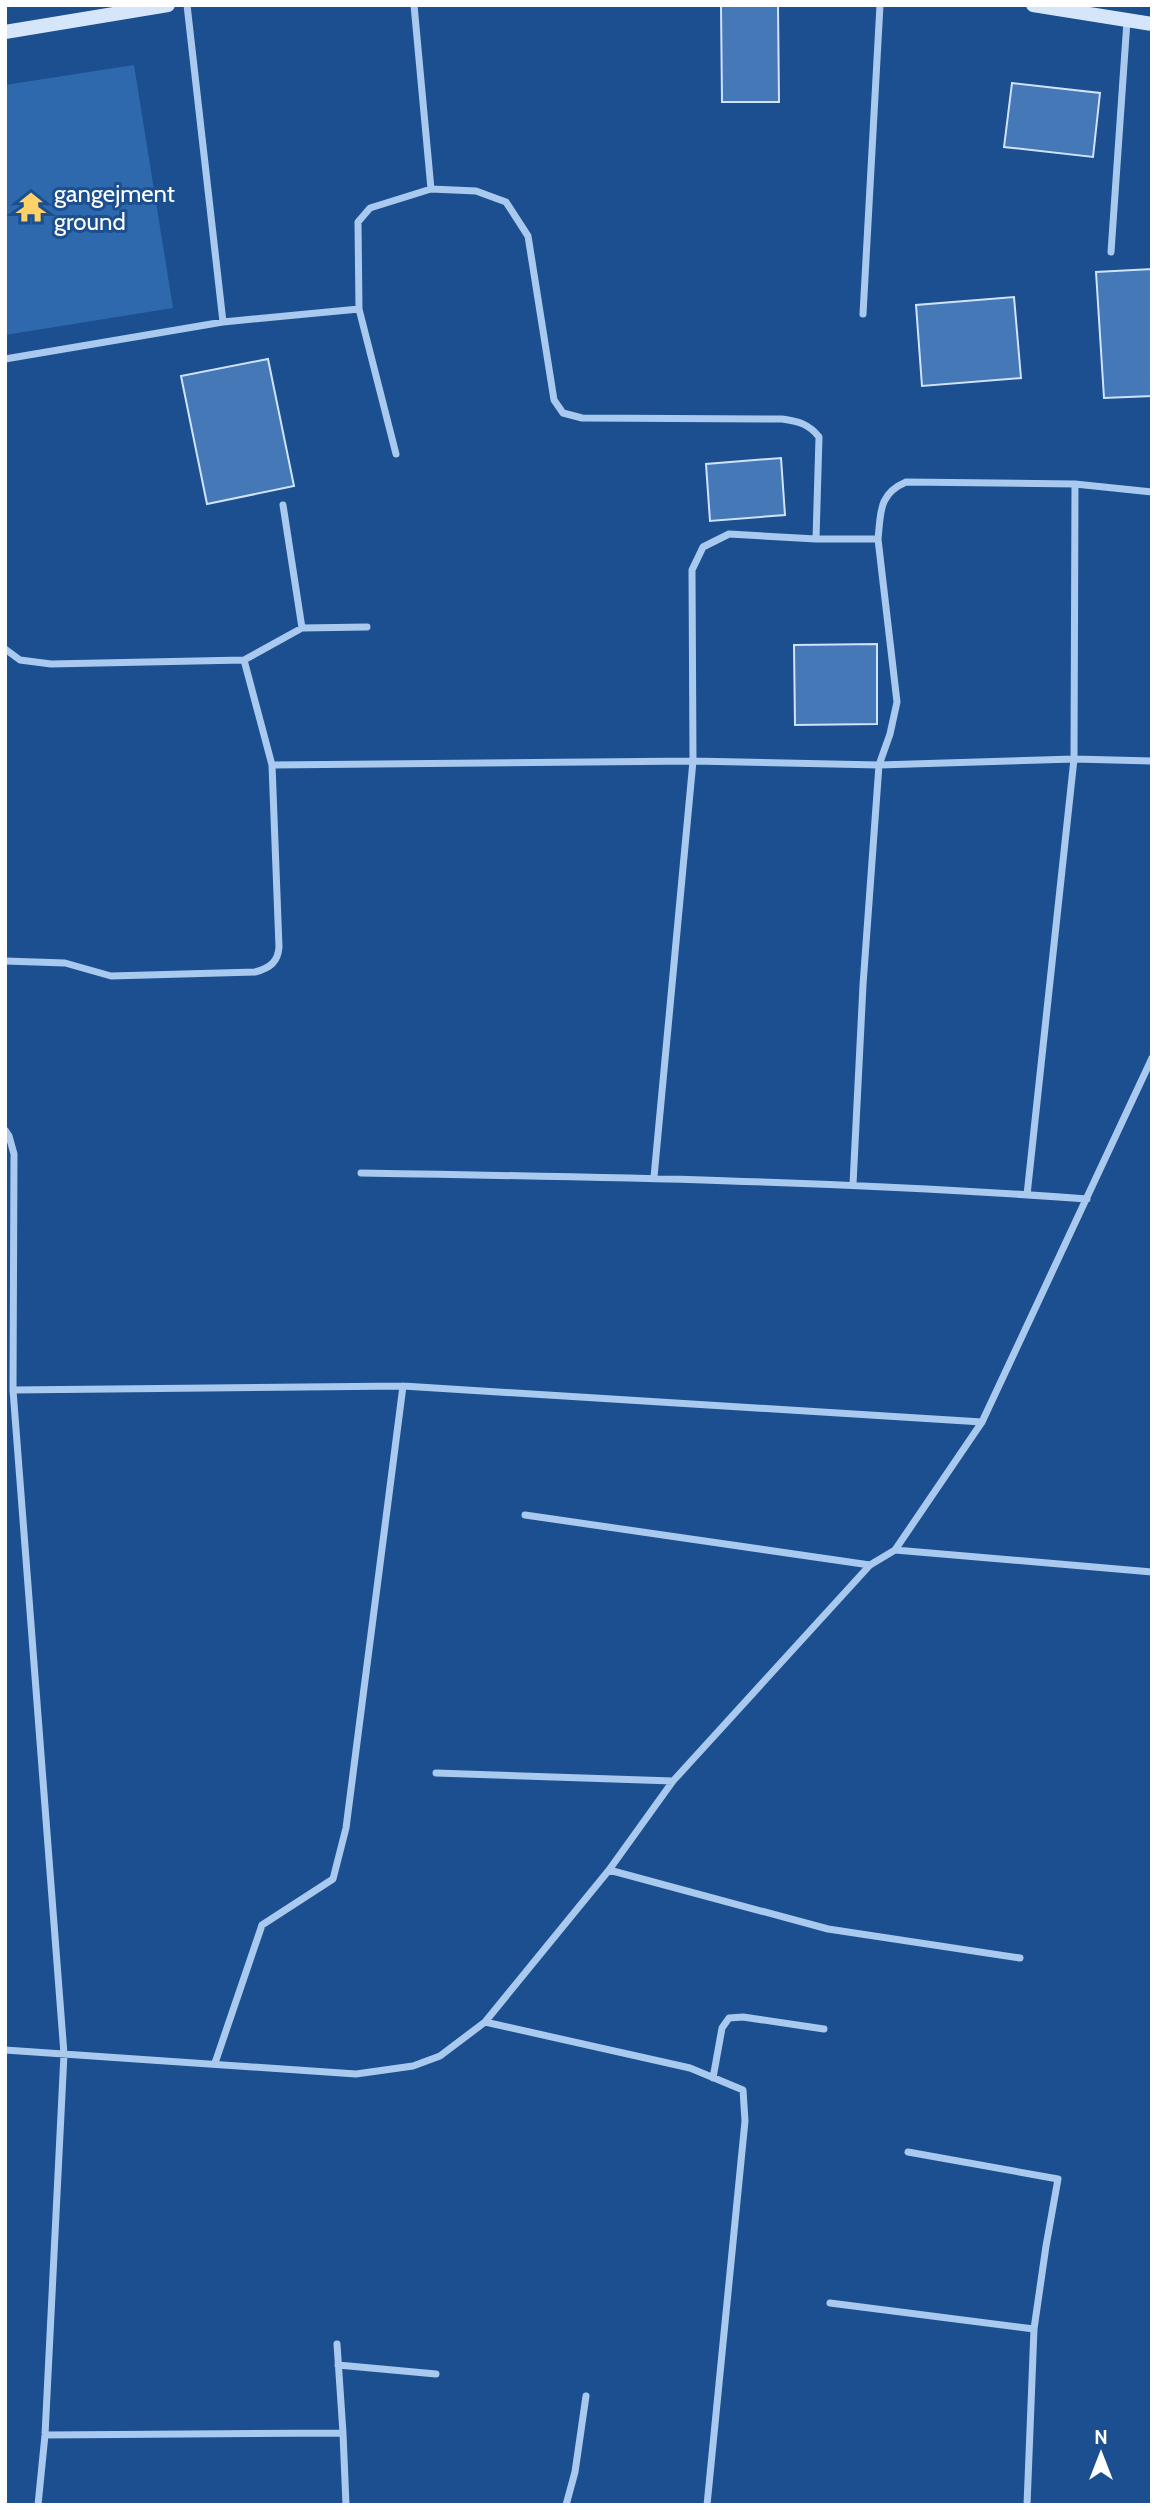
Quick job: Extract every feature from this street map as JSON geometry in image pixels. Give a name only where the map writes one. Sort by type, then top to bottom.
[{"type":"street","points":[[5,32],[94,11],[167,5]]},
{"type":"street","points":[[187,5],[223,321]]},
{"type":"street","points":[[414,5],[431,189]]},
{"type":"street","points":[[863,314],[880,5]]},
{"type":"street","points":[[1033,5],[1152,24]]},
{"type":"street","points":[[1111,252],[1128,20]]},
{"type":"street","points":[[396,454],[359,309],[358,222],[370,208],[431,189],[476,191],[506,202],[528,236],[554,400],[563,413],[582,418],[782,419],[801,422],[813,429],[819,437],[816,539]]},
{"type":"street","points":[[5,359],[223,321],[359,309]]},
{"type":"street","points":[[853,1184],[863,985],[879,765],[897,702],[878,539],[882,503],[889,492],[906,482],[1075,484],[1152,492]]},
{"type":"street","points":[[1027,1195],[1074,759],[1075,484]]},
{"type":"street","points":[[283,505],[302,628]]},
{"type":"street","points":[[654,1177],[693,761],[692,570],[703,547],[729,534],[878,539]]},
{"type":"street","points":[[5,649],[20,660],[51,664],[244,660],[302,628],[367,627]]},
{"type":"street","points":[[5,961],[65,963],[111,976],[255,972],[267,969],[278,958],[272,765],[244,660]]},
{"type":"street","points":[[272,765],[693,761],[879,765],[1074,759],[1152,761]]},
{"type":"street","points":[[5,2050],[356,2074],[413,2066],[440,2056],[485,2022],[609,1870],[673,1781],[870,1565],[895,1550],[982,1422],[1152,1058]]},
{"type":"street","points":[[5,1130],[14,1154],[13,1390],[64,2054],[45,2435],[38,2505]]},
{"type":"street","points":[[361,1173],[654,1177],[853,1184],[1087,1199]]},
{"type":"street","points":[[13,1390],[403,1386],[982,1422]]},
{"type":"street","points":[[215,2063],[262,1925],[333,1879],[345,1828],[403,1386]]},
{"type":"street","points":[[525,1515],[870,1565]]},
{"type":"street","points":[[895,1550],[1152,1572]]},
{"type":"street","points":[[436,1773],[673,1781]]},
{"type":"street","points":[[609,1870],[828,1929],[1020,1958]]},
{"type":"street","points":[[713,2078],[722,2028],[729,2018],[743,2017],[824,2029]]},
{"type":"street","points":[[485,2022],[678,2065],[743,2090],[745,2120],[707,2505]]},
{"type":"street","points":[[908,2152],[1058,2179],[1045,2245],[1034,2329],[1027,2505]]},
{"type":"street","points":[[830,2303],[1034,2329]]},
{"type":"street","points":[[337,2344],[346,2505]]},
{"type":"street","points":[[338,2365],[436,2374]]},
{"type":"street","points":[[566,2505],[575,2472],[586,2396]]},
{"type":"street","points":[[45,2435],[343,2433]]},
{"type":"shaded area","points":[[134,65],[173,308],[5,335],[5,85]]},
{"type":"building","points":[[721,5],[778,5],[779,102],[722,102]]},
{"type":"building","points":[[1012,83],[1100,93],[1093,157],[1004,147]]},
{"type":"building","points":[[1152,269],[1152,396],[1104,398],[1096,272]]},
{"type":"building","points":[[1014,297],[1021,378],[922,386],[916,305]]},
{"type":"building","points":[[268,359],[294,486],[207,504],[181,376]]},
{"type":"building","points":[[781,458],[785,515],[710,521],[706,464]]},
{"type":"building","points":[[877,644],[877,724],[795,725],[794,645]]},
{"type":"place","name":"gangejment ground","points":[[31,207]]}]
